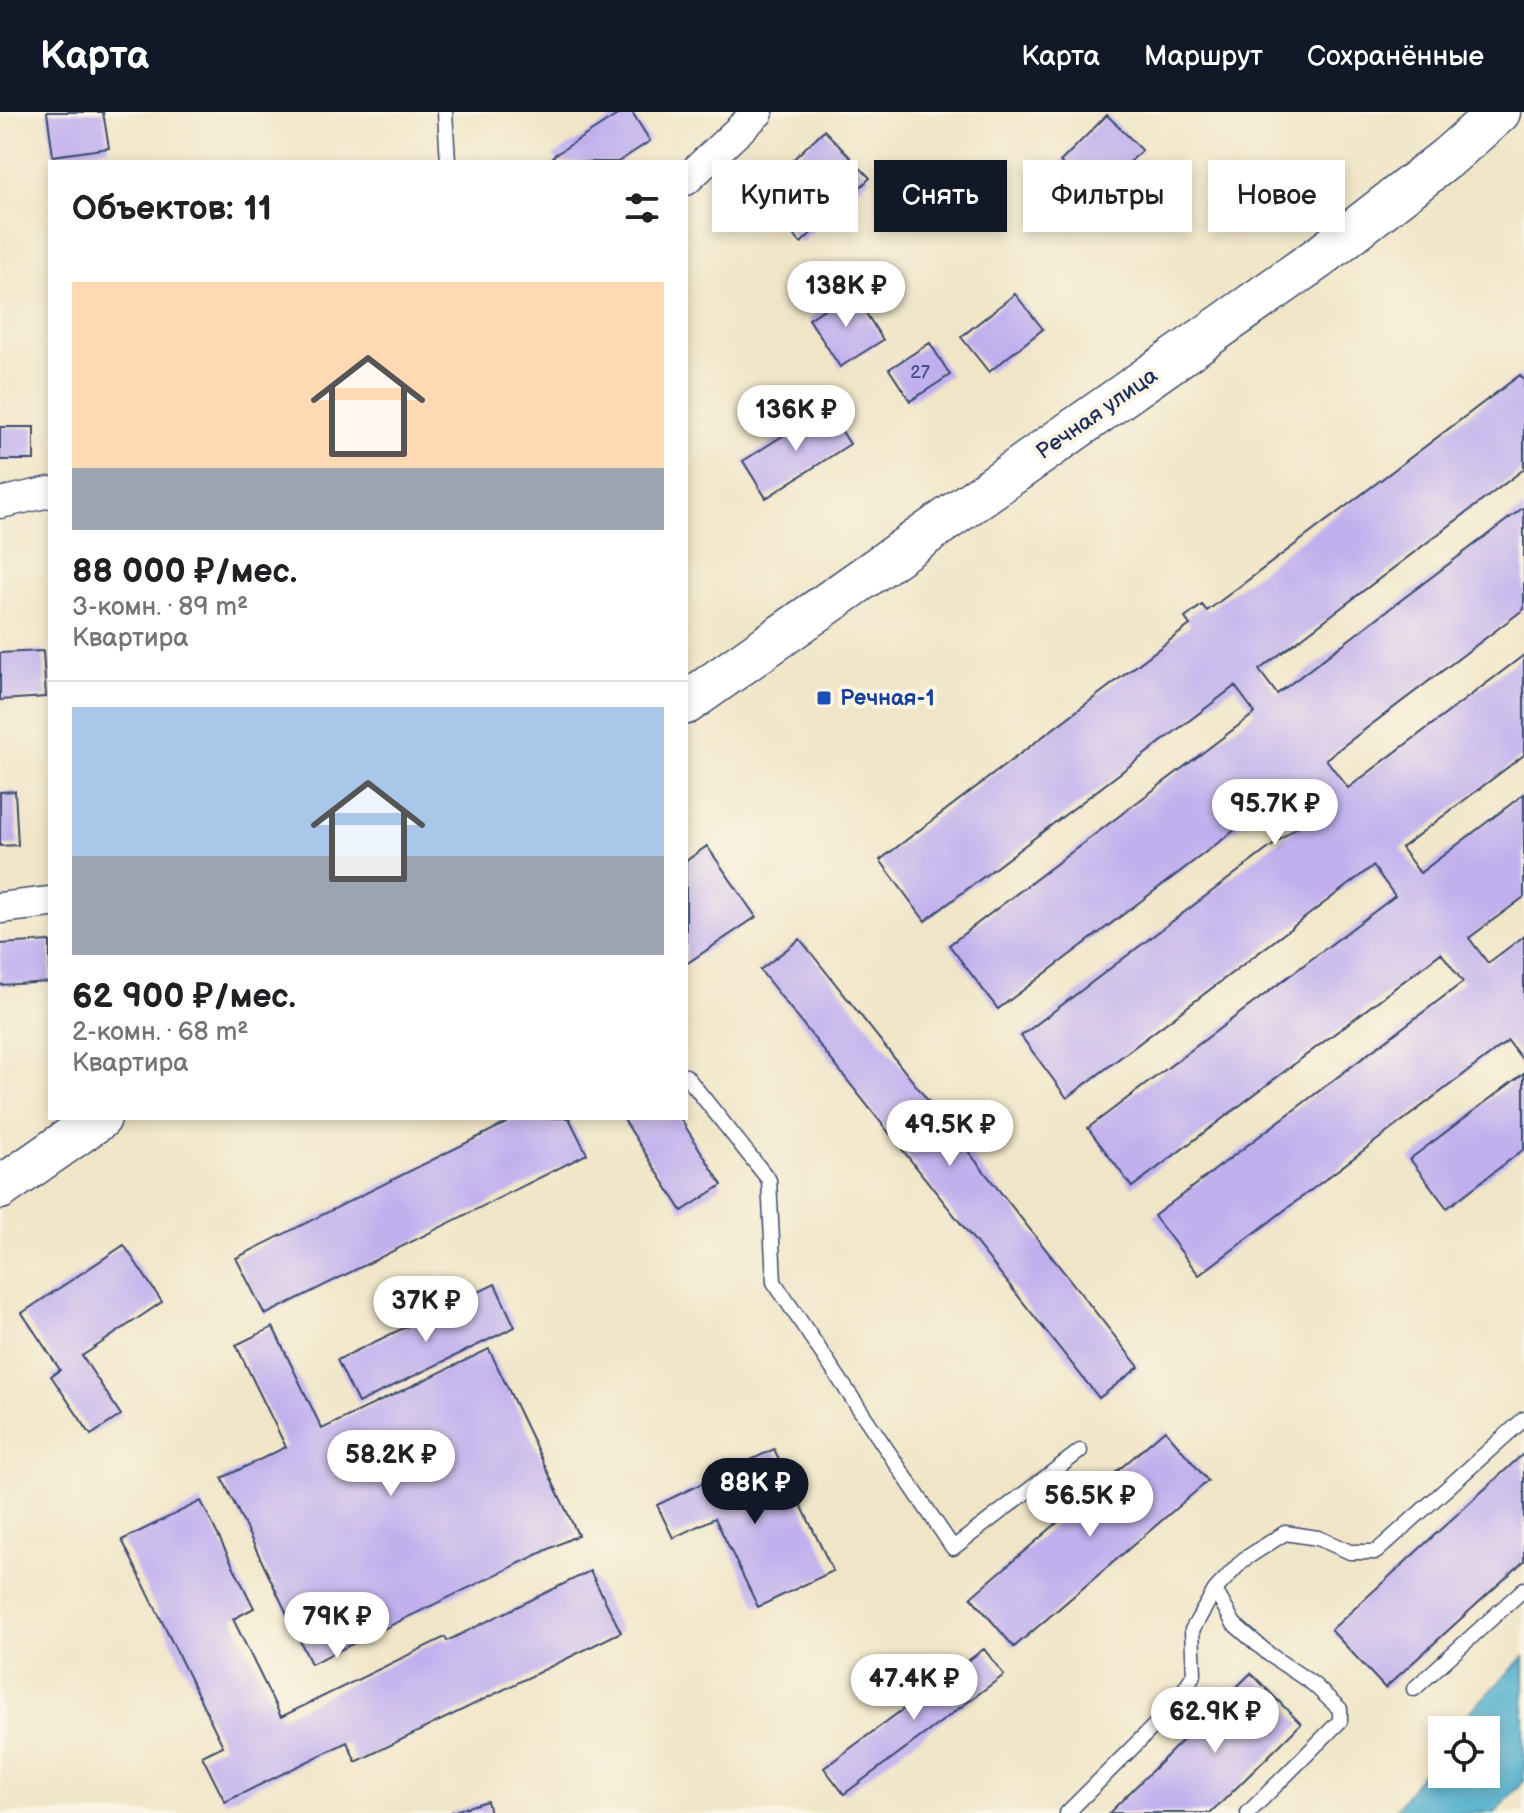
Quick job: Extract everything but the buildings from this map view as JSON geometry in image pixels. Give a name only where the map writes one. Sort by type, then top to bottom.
[{"type":"main road","name":"Речная улица","points":[[688,702],[1321,256],[1447,158],[1499,112]]},
{"type":"main road","points":[[0,1188],[97,1120]]},
{"type":"street","points":[[688,178],[747,116]]},
{"type":"street","points":[[0,503],[48,492]]},
{"type":"street","points":[[0,908],[48,902]]},
{"type":"lane","points":[[445,112],[448,160]]},
{"type":"lane","points":[[688,1079],[769,1180],[774,1282],[953,1548],[1080,1451]]},
{"type":"lane","points":[[1067,1813],[1173,1707],[1194,1674],[1192,1630],[1215,1590],[1243,1560],[1285,1533],[1318,1538],[1350,1552],[1376,1552],[1524,1419]]},
{"type":"lane","points":[[1414,1689],[1524,1589]]},
{"type":"lane","points":[[1215,1590],[1234,1624],[1270,1655],[1313,1684],[1340,1709],[1340,1721],[1248,1813]]},
{"type":"water","points":[[1524,1657],[1524,1780],[1495,1813],[1394,1813],[1428,1764],[1428,1788],[1500,1788],[1500,1716],[1466,1716]]},
{"type":"place","name":"Речная-1","points":[[824,698]]}]
